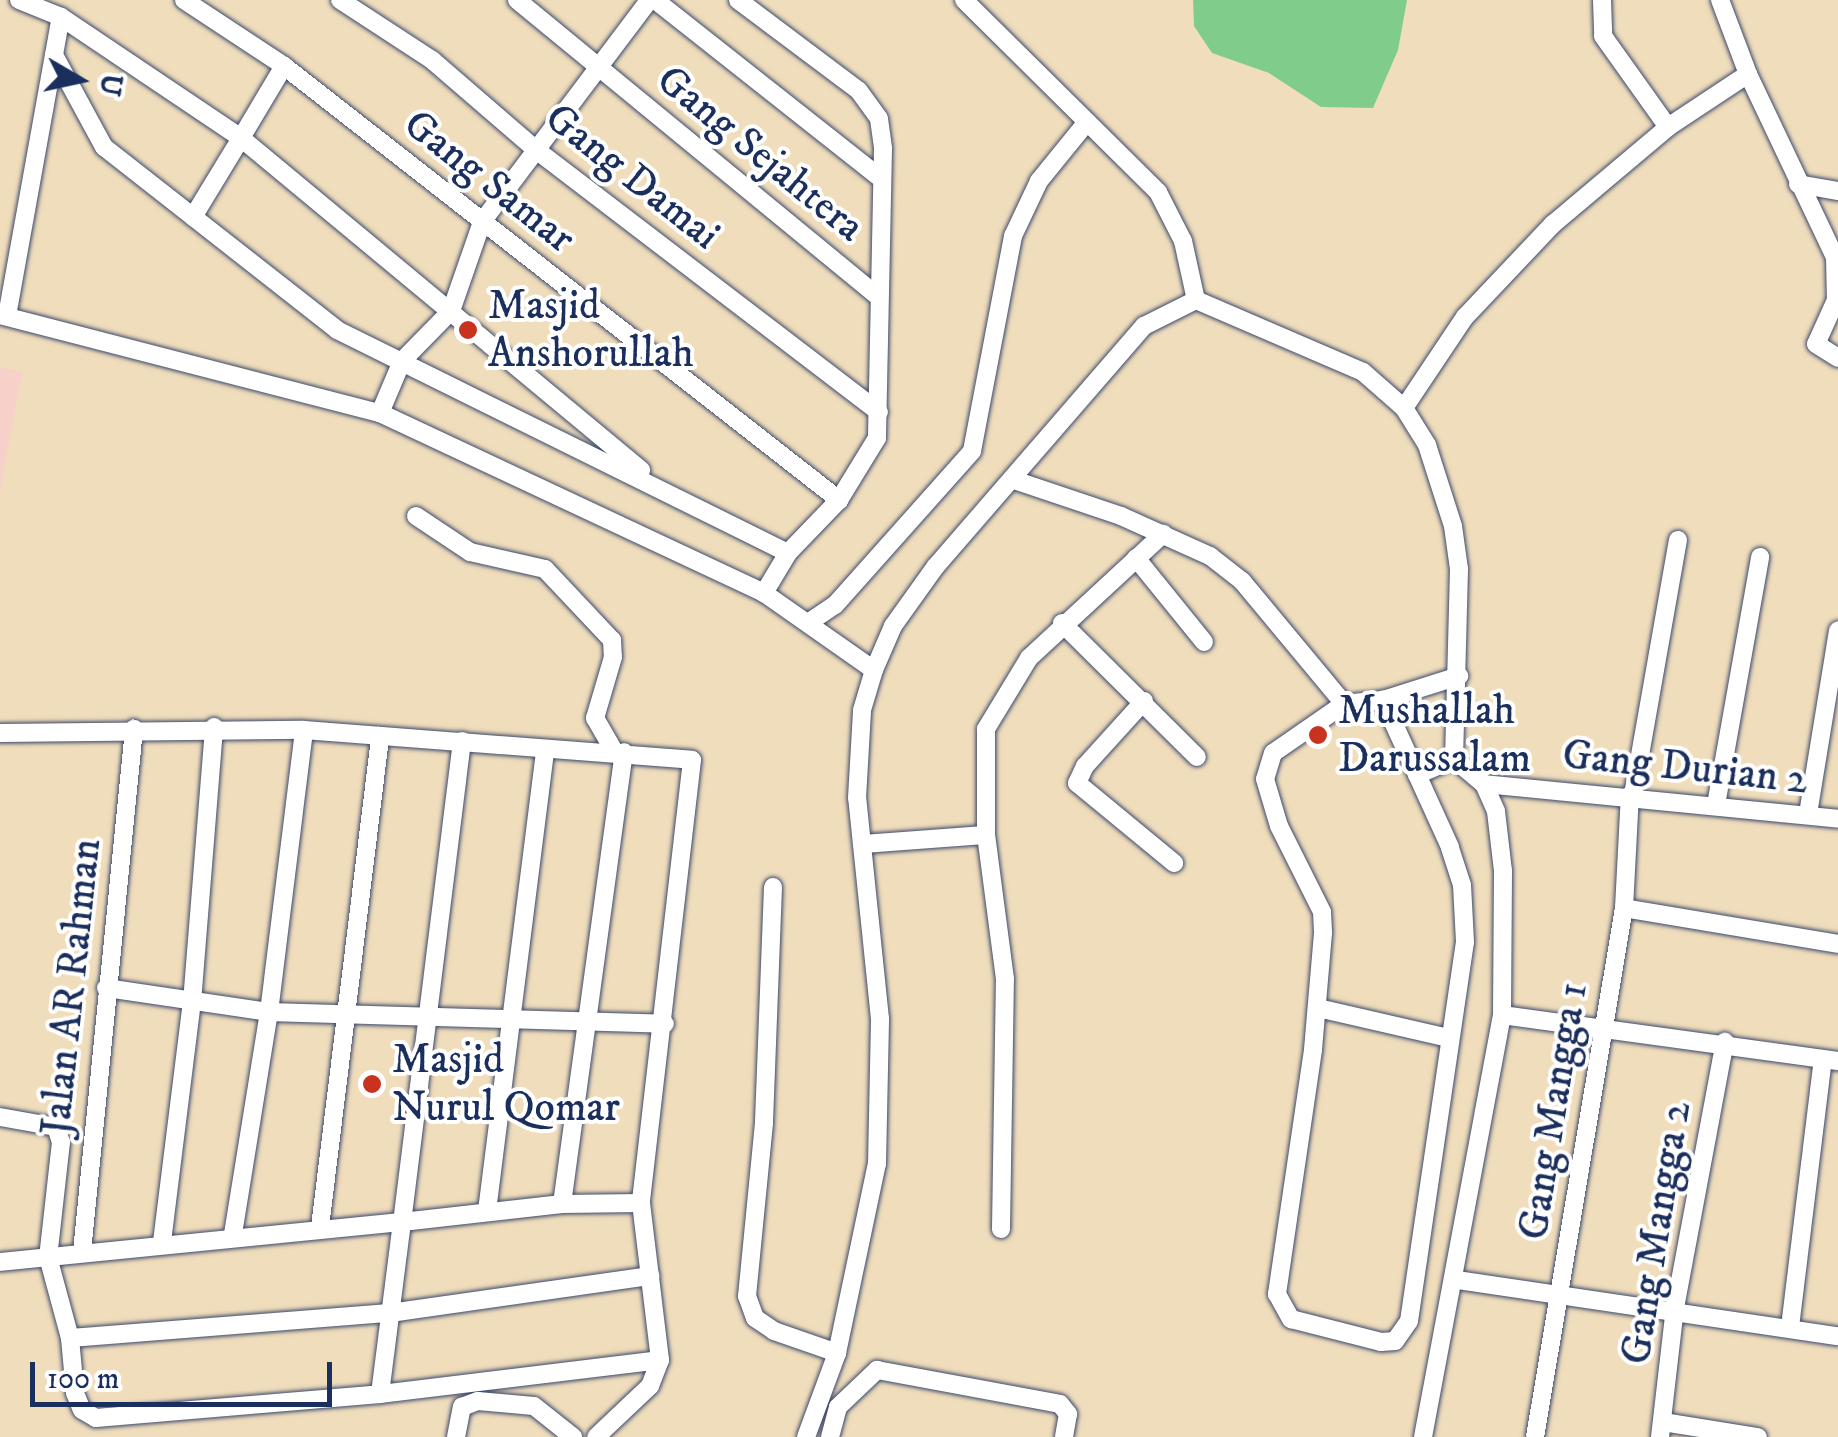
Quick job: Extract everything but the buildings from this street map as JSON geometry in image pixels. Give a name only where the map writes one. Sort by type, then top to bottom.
[{"type":"street","points":[[19,0],[60,16],[241,138],[665,490]]},
{"type":"street","name":"Gang Samar","points":[[184,0],[284,66],[839,500]]},
{"type":"street","name":"Gang Sejahtera","points":[[517,0],[878,296]]},
{"type":"street","points":[[380,413],[402,361],[451,311],[482,222],[652,0],[882,178]]},
{"type":"street","points":[[738,0],[868,101],[881,128],[877,438],[839,500],[788,553],[764,594]]},
{"type":"street","points":[[964,0],[1174,215],[1196,300]]},
{"type":"street","points":[[1602,0],[1603,36],[1668,127]]},
{"type":"street","points":[[1720,0],[1748,74],[1835,256],[1836,300],[1816,344],[1838,358]]},
{"type":"street","name":"Gang Damai","points":[[346,2],[432,60],[535,148],[879,412]]},
{"type":"street","points":[[60,16],[4,315],[380,413],[764,594],[811,622],[874,670]]},
{"type":"street","points":[[54,54],[104,147],[337,330],[788,553]]},
{"type":"street","points":[[192,217],[284,66]]},
{"type":"street","points":[[1404,408],[1465,317],[1552,224],[1668,127],[1748,74]]},
{"type":"street","points":[[811,622],[835,605],[972,451],[1013,236],[1039,182],[1087,122]]},
{"type":"street","points":[[1798,184],[1838,191]]},
{"type":"street","points":[[1196,300],[1362,372],[1404,408],[1427,445],[1453,526],[1459,676],[1454,759]]},
{"type":"street","points":[[806,1437],[837,1353],[878,1164],[880,1018],[862,844],[859,737],[874,670],[893,626],[936,566],[1144,326],[1196,300]]},
{"type":"street","points":[[1014,480],[1163,534],[1242,581],[1344,704]]},
{"type":"street","points":[[416,516],[470,552],[545,569],[612,640],[613,657],[595,718],[619,751],[591,1020],[562,1204]]},
{"type":"street","points":[[1001,1228],[1005,980],[986,835],[986,729],[1000,698],[1062,623],[1163,534]]},
{"type":"street","name":"Gang Mangga 1","points":[[1535,1437],[1562,1292],[1599,1029],[1624,908],[1631,795],[1678,540]]},
{"type":"street","points":[[1716,804],[1760,557]]},
{"type":"street","points":[[1136,558],[1204,642]]},
{"type":"street","points":[[1062,623],[1197,757]]},
{"type":"street","points":[[1808,814],[1838,630]]},
{"type":"street","points":[[1383,700],[1462,885],[1465,942],[1405,1332],[1380,1342],[1327,1333],[1291,1319],[1277,1294],[1318,1008],[1322,912],[1279,826],[1264,779],[1273,753],[1344,704],[1383,700],[1459,676]]},
{"type":"street","points":[[1144,701],[1085,766],[1077,783],[1174,862]]},
{"type":"street","points":[[162,1242],[192,1002],[214,727]]},
{"type":"street","points":[[0,733],[214,727],[304,730],[545,751],[688,756],[695,769],[642,1203],[660,1360],[650,1386],[596,1437]]},
{"type":"street","name":"Jalan AR Rahman","points":[[82,1252],[134,729]]},
{"type":"street","points":[[232,1234],[270,1012],[304,730]]},
{"type":"street","points":[[320,1227],[351,1011],[380,736]]},
{"type":"street","points":[[380,1394],[432,1018],[462,741]]},
{"type":"street","points":[[487,1211],[545,751]]},
{"type":"street","points":[[1417,775],[1454,759]]},
{"type":"street","points":[[1424,1437],[1457,1280],[1502,1015],[1504,871],[1496,811],[1484,784],[1454,759]]},
{"type":"street","name":"Gang Durian 2","points":[[1484,784],[1631,795],[1838,818]]},
{"type":"street","points":[[862,844],[986,835]]},
{"type":"street","points":[[773,887],[764,1123],[747,1296],[755,1318],[774,1332],[837,1353]]},
{"type":"street","points":[[1624,908],[1838,944]]},
{"type":"street","points":[[106,988],[270,1012],[351,1011],[432,1018],[510,1017],[665,1024]]},
{"type":"street","points":[[1318,1008],[1449,1038]]},
{"type":"street","points":[[1502,1015],[1725,1042],[1830,1060],[1790,1327]]},
{"type":"street","name":"Gang Mangga 2","points":[[1661,1429],[1675,1308],[1725,1042]]},
{"type":"street","points":[[0,1117],[56,1128],[62,1142],[48,1257],[70,1338],[79,1404],[96,1418],[380,1394],[660,1360]]},
{"type":"street","points":[[0,1262],[232,1234],[402,1222],[562,1204],[642,1203]]},
{"type":"street","points":[[70,1338],[390,1313],[650,1276]]},
{"type":"street","points":[[1457,1280],[1675,1308],[1838,1336]]},
{"type":"street","points":[[830,1437],[838,1406],[877,1370],[1060,1404],[1068,1414],[1064,1437]]},
{"type":"street","points":[[456,1437],[462,1408],[478,1401],[534,1406],[573,1437]]},
{"type":"street","points":[[1661,1429],[1758,1437]]},
{"type":"shaded area","points":[[0,367],[22,372],[0,490]]},
{"type":"green space","points":[[1193,0],[1407,0],[1398,50],[1373,108],[1321,107],[1269,73],[1212,53],[1194,26]]},
{"type":"place","name":"Masjid Anshorullah","points":[[468,330]]},
{"type":"place","name":"Mushallah Darussalam","points":[[1318,735]]},
{"type":"place","name":"Masjid Nurul Qomar","points":[[372,1084]]}]
